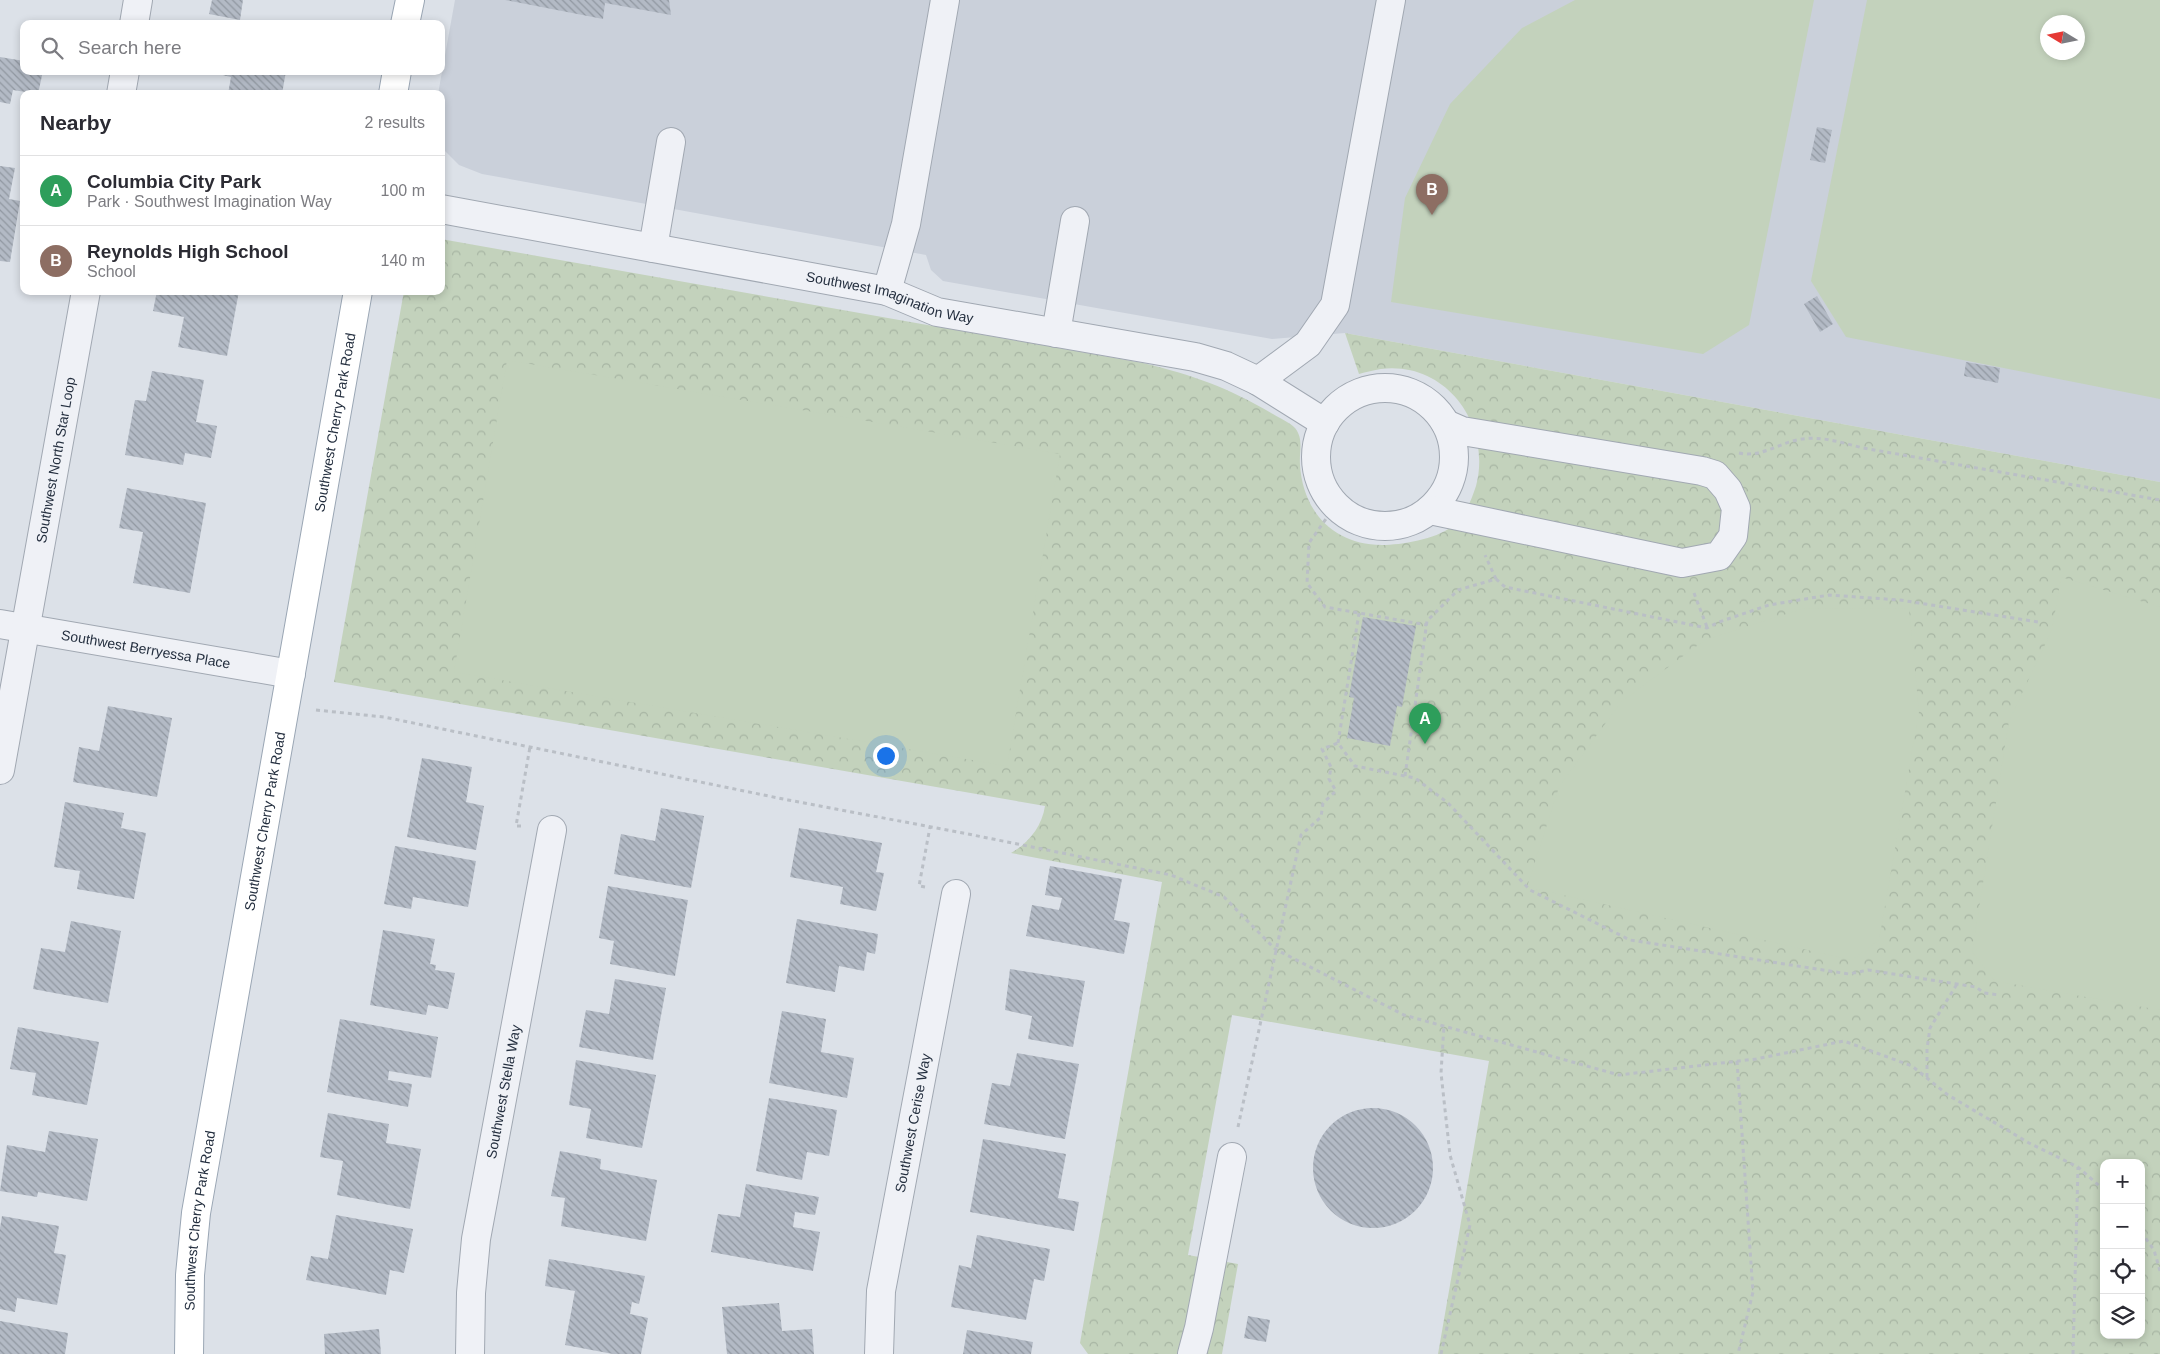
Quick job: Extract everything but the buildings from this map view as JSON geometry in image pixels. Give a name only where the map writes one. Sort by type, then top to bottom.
[{"type":"main road","points":[[407,20],[410,0]]},
{"type":"main road","points":[[394,90],[396,75]]},
{"type":"main road","name":"Southwest Cherry Park Road","points":[[189,1354],[190,1275],[196,1213],[357,295]]},
{"type":"street","points":[[135,20],[138,0]]},
{"type":"street","points":[[887,291],[906,224],[945,0]]},
{"type":"street","points":[[1258,381],[1308,344],[1335,305],[1390,0]]},
{"type":"street","points":[[122,90],[124,75]]},
{"type":"street","points":[[653,248],[671,142]]},
{"type":"street","name":"Southwest Imagination Way","points":[[445,210],[887,291],[937,312],[1195,357],[1226,366],[1258,381],[1324,423]]},
{"type":"street","points":[[1056,333],[1075,221]]},
{"type":"street","name":"Southwest North Star Loop","points":[[0,770],[13,626],[85,295]]},
{"type":"street","points":[[1396,388],[1416,395],[1433,407],[1446,424],[1453,446],[1453,470],[1445,492],[1430,510],[1407,523],[1382,527],[1356,521],[1335,506],[1322,488],[1316,466],[1317,444],[1324,423],[1337,407],[1354,394],[1375,389],[1396,388]]},
{"type":"street","points":[[1430,510],[1682,563],[1719,556],[1733,536],[1736,508],[1728,490],[1715,474],[1702,470],[1462,431],[1446,424]]},
{"type":"street","name":"Southwest Berryessa Place","points":[[13,626],[291,674]]},
{"type":"street","name":"Southwest Stella Way","points":[[470,1354],[471,1294],[476,1239],[552,830]]},
{"type":"street","name":"Southwest Cerise Way","points":[[879,1354],[881,1291],[956,894]]},
{"type":"street","points":[[1192,1354],[1232,1157]]},
{"type":"path","points":[[1702,470],[1720,444],[1741,454],[1757,455],[1802,439],[1828,439],[1872,449],[2160,500]]},
{"type":"path","points":[[1335,506],[1309,544],[1307,583],[1325,606],[1426,625]]},
{"type":"path","points":[[1481,547],[1496,579],[1505,587],[1708,628],[1769,606],[1828,595],[1900,600],[2038,622]]},
{"type":"path","points":[[1405,776],[1427,621],[1458,590],[1496,579]]},
{"type":"path","points":[[1359,613],[1338,743],[1355,766],[1415,778],[1448,803],[1530,890],[1630,940],[1849,974],[1868,970],[1976,987],[1984,993],[2000,995]]},
{"type":"path","points":[[286,704],[319,710],[384,717],[788,800],[1171,875],[1224,897],[1275,949],[1404,1015],[1619,1075],[1737,1061],[1844,1041],[1912,1066],[1948,1095],[2005,1129],[2078,1167],[2100,1186]]},
{"type":"path","points":[[1232,1157],[1275,949],[1302,835],[1321,817],[1323,803],[1336,791],[1329,779],[1331,767],[1322,749],[1338,743]]},
{"type":"path","points":[[530,747],[516,826],[552,830]]},
{"type":"path","points":[[930,827],[919,886],[956,894]]},
{"type":"path","points":[[1927,1078],[1927,1049],[1930,1028],[1957,984]]},
{"type":"path","points":[[1441,1354],[1470,1225],[1450,1156],[1441,1073],[1444,1025]]},
{"type":"path","points":[[1737,1061],[1753,1292],[1738,1354]]},
{"type":"path","points":[[2073,1354],[2078,1167]]},
{"type":"path","points":[[2145,1238],[2154,1250],[2160,1271]]},
{"type":"shaded area","points":[[455,0],[2160,0],[2160,482],[1345,333],[1272,339],[943,281],[931,270],[926,255],[482,174],[459,165],[445,151],[445,90],[439,90],[441,75],[445,75],[445,55]]},
{"type":"green space","points":[[1575,0],[1814,0],[1749,325],[1703,354],[1391,302],[1405,198],[1450,104],[1522,28]]},
{"type":"green space","points":[[1867,0],[2160,0],[2160,399],[1846,337],[1811,281]]},
{"type":"green space","points":[[445,240],[1143,363],[1195,378],[1257,405],[1293,426],[1298,432],[1300,441],[1302,482],[1307,497],[1315,511],[1324,523],[1336,532],[1349,539],[1365,543],[1390,545],[1418,540],[1437,535],[1456,523],[1467,508],[1476,486],[1479,463],[1477,441],[1470,421],[1459,402],[1444,387],[1426,375],[1405,369],[1381,369],[1359,374],[1345,333],[2160,482],[2160,1354],[1438,1354],[1489,1061],[1232,1015],[1188,1255],[1238,1264],[1222,1354],[1088,1354],[1080,1343],[1162,882],[1011,853],[1018,849],[1034,833],[1041,820],[1045,806],[334,682],[403,295],[445,295]]},
{"type":"green space","points":[[507,360],[1060,454],[1007,766],[454,672]]},
{"type":"green space","points":[[2061,577],[2160,607],[2160,1010],[1995,981],[1972,952],[2009,721],[2052,630]]},
{"type":"green space","points":[[1805,608],[1909,609],[1919,712],[1879,940],[1852,960],[1527,887],[1559,787],[1621,702],[1705,640]]},
{"type":"place","name":"Reynolds High School","points":[[1432,215]]},
{"type":"place","name":"Columbia City Park","points":[[1425,744]]}]
